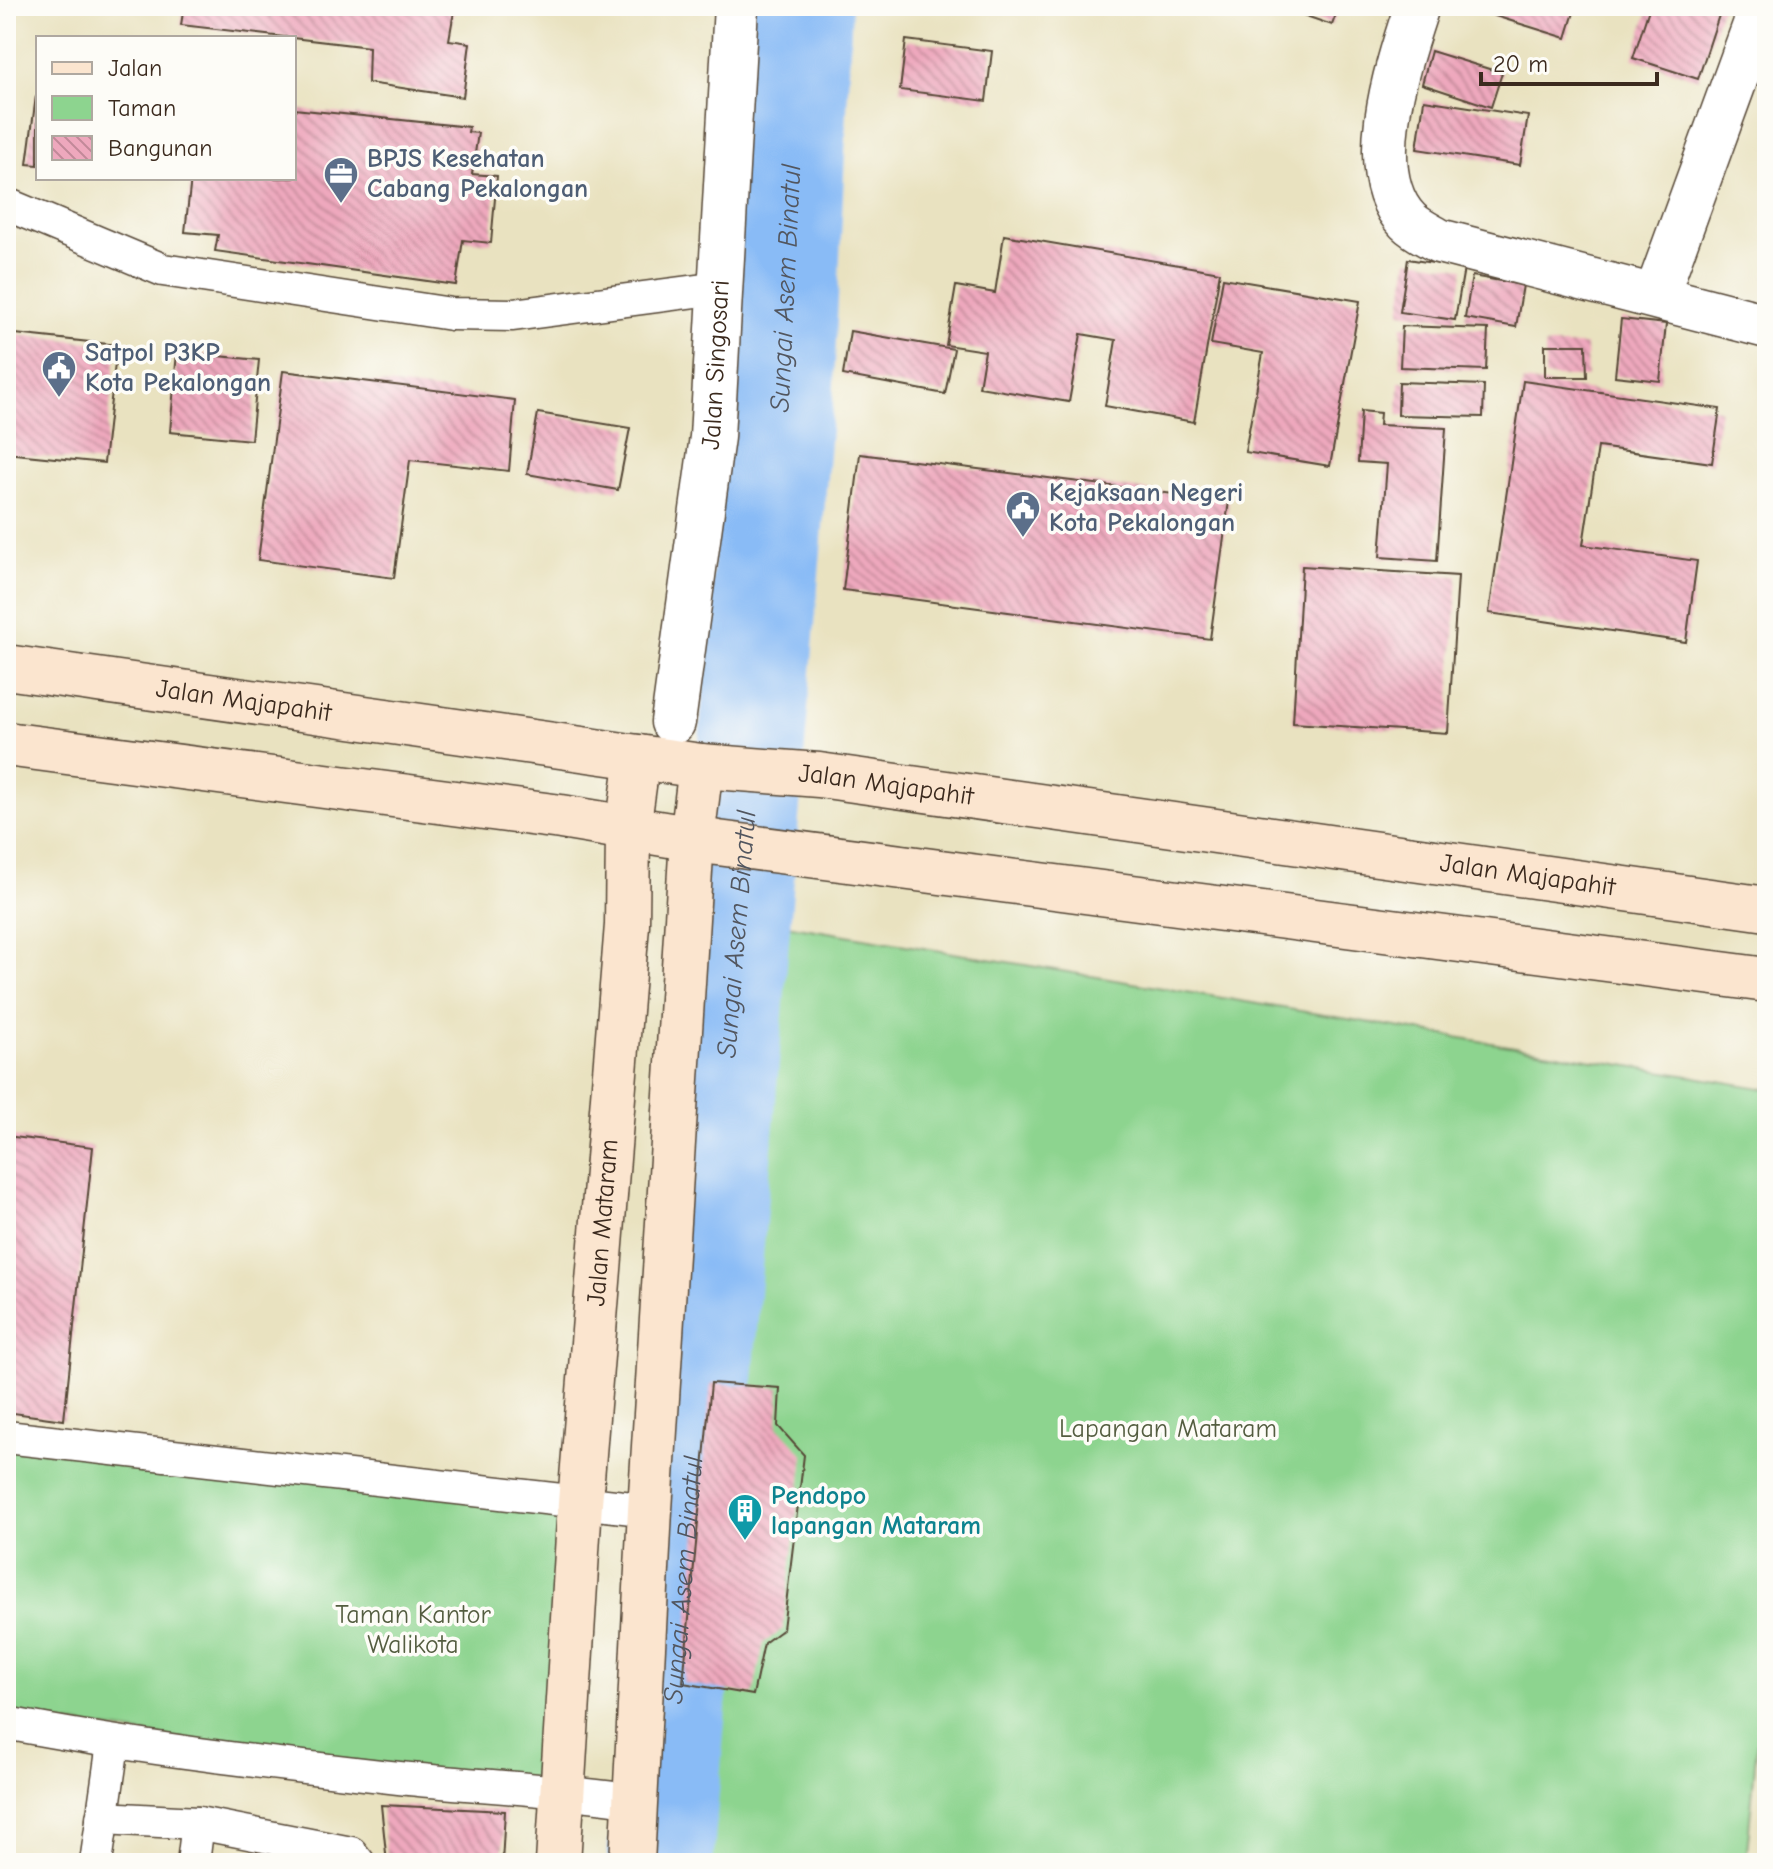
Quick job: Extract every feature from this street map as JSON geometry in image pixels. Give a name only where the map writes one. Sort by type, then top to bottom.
[{"type":"street","name":"Jalan Singosari","points":[[673,722],[712,437],[736,6]]},
{"type":"street","points":[[1417,6],[1394,76],[1385,153],[1388,184],[1407,220],[1439,241],[1767,326]]},
{"type":"street","points":[[1656,296],[1762,6]]},
{"type":"street","name":"Jalan Majapahit","points":[[6,667],[638,757],[819,775],[1767,909]]},
{"type":"street","points":[[632,1863],[650,1510],[713,766],[673,722],[638,757]]},
{"type":"street","points":[[6,744],[705,841],[1767,980]]},
{"type":"street","name":"Jalan Mataram","points":[[558,1863],[565,1791],[580,1503],[627,925],[628,829],[638,757]]},
{"type":"lane","points":[[6,204],[163,270],[451,314],[513,315],[719,288]]},
{"type":"lane","points":[[6,1437],[650,1510]]},
{"type":"lane","points":[[6,1723],[113,1744],[401,1778],[565,1791],[635,1801]]},
{"type":"lane","points":[[96,1863],[113,1744]]},
{"type":"lane","points":[[102,1818],[198,1823],[351,1853],[359,1863]]},
{"type":"lane","points":[[193,1863],[198,1823]]},
{"type":"green space","name":"Lapangan Mataram","points":[[774,923],[1767,1089],[1767,1632],[1746,1863],[698,1863]]},
{"type":"green space","name":"Taman Kantor Walikota","points":[[6,1445],[580,1503],[565,1791],[6,1715]]},
{"type":"building","points":[[184,6],[455,6],[449,40],[470,43],[463,97],[368,83],[369,47],[296,38],[296,36],[181,25]]},
{"type":"building","points":[[1277,6],[1356,6],[1353,15],[1338,9],[1332,25]]},
{"type":"building","points":[[1463,6],[1576,6],[1566,38]]},
{"type":"building","points":[[1650,6],[1722,6],[1698,79],[1633,58]]},
{"type":"building","points":[[906,40],[992,51],[986,101],[900,90]]},
{"type":"building","points":[[1431,51],[1502,73],[1491,107],[1422,84]]},
{"type":"building","points":[[36,96],[36,165],[27,164]]},
{"type":"building","points":[[1424,100],[1528,116],[1520,165],[1417,149]]},
{"type":"building","name":"BPJS Kesehatan Cabang Pekalongan","points":[[296,109],[469,127],[468,132],[478,133],[472,174],[497,176],[491,243],[463,240],[456,285],[215,251],[218,235],[185,232],[191,180],[296,180]]},
{"type":"building","points":[[1004,235],[1220,272],[1194,422],[1105,406],[1116,340],[1081,334],[1069,402],[979,387],[985,351],[946,345],[956,286],[995,293]]},
{"type":"building","points":[[1408,259],[1464,268],[1455,320],[1400,312]]},
{"type":"building","points":[[1472,276],[1523,285],[1516,327],[1465,318]]},
{"type":"building","points":[[1223,278],[1360,301],[1330,466],[1245,452],[1263,353],[1211,344]]},
{"type":"building","points":[[1621,319],[1666,324],[1660,381],[1615,376]]},
{"type":"building","points":[[1402,326],[1488,329],[1486,370],[1400,367]]},
{"type":"building","points":[[850,331],[954,349],[945,394],[843,375]]},
{"type":"building","name":"Satpol P3KP Kota Pekalongan","points":[[6,333],[117,345],[104,463],[6,453]]},
{"type":"building","points":[[1545,345],[1586,345],[1587,377],[1545,377]]},
{"type":"building","points":[[177,352],[259,360],[251,440],[170,432]]},
{"type":"building","points":[[283,371],[515,400],[509,471],[410,460],[394,578],[258,560]]},
{"type":"building","points":[[1523,381],[1720,409],[1712,463],[1598,447],[1583,545],[1697,561],[1686,642],[1489,613]]},
{"type":"building","points":[[1399,382],[1484,385],[1483,417],[1398,415]]},
{"type":"building","points":[[1361,411],[1380,413],[1379,425],[1446,428],[1437,561],[1380,557],[1387,464],[1358,462]]},
{"type":"building","points":[[538,413],[630,428],[618,490],[527,474]]},
{"type":"building","points":[[860,454],[1229,501],[1210,639],[843,590]]},
{"type":"building","points":[[1302,566],[1458,576],[1448,733],[1293,723]]},
{"type":"building","points":[[6,1136],[93,1147],[64,1420],[6,1412]]},
{"type":"building","name":"Pendopo lapangan Mataram","points":[[711,1383],[780,1388],[778,1426],[804,1455],[783,1629],[764,1643],[753,1695],[683,1683]]},
{"type":"building","points":[[381,1805],[505,1811],[502,1863],[387,1863]]},
{"type":"waterway","name":"Sungai Asem Binatul","points":[[660,1863],[780,403],[799,6]]},
{"type":"place","name":"BPJS Kesehatan Cabang Pekalongan","points":[[341,205]]},
{"type":"place","name":"Satpol P3KP Kota Pekalongan","points":[[59,399]]},
{"type":"place","name":"Kejaksaan Negeri Kota Pekalongan","points":[[1023,539]]},
{"type":"place","name":"Pendopo lapangan Mataram","points":[[745,1542]]}]
